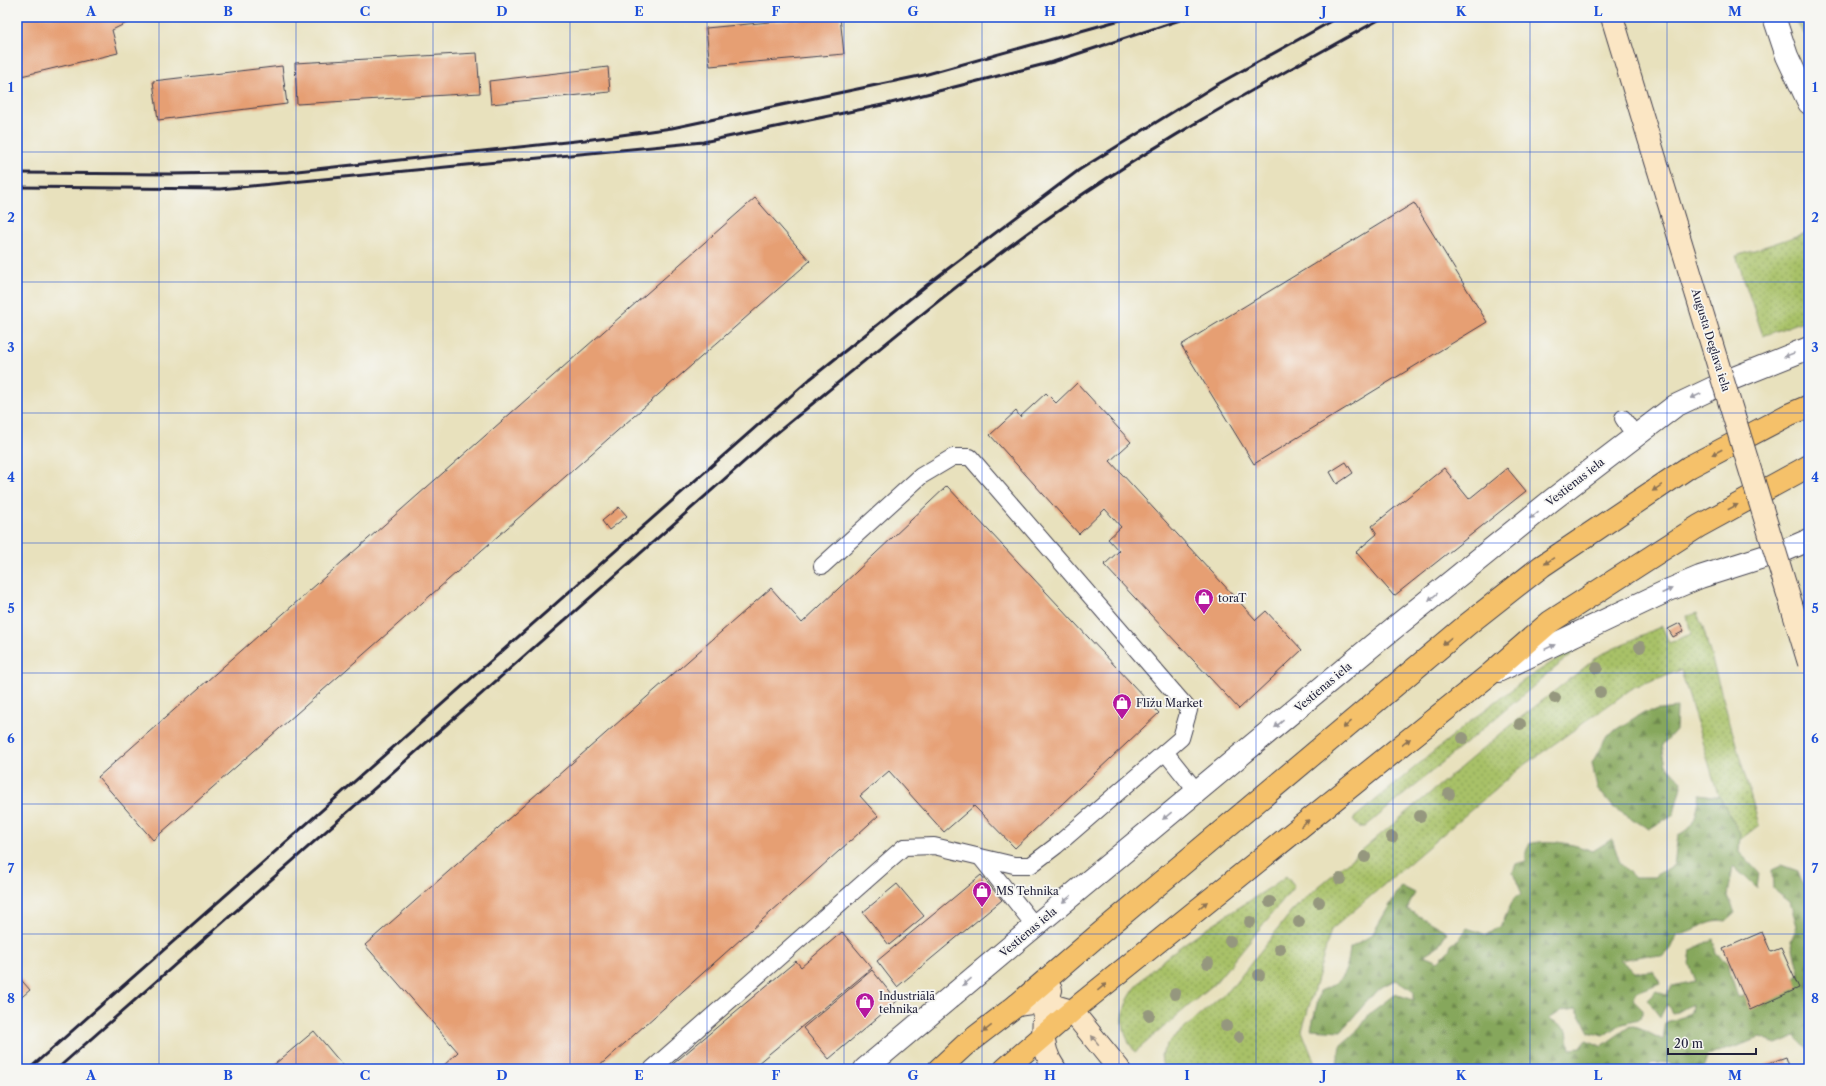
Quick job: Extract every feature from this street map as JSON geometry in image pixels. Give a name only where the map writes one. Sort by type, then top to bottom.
[{"type":"main road","name":"Augusta Deglava iela","points":[[1612,17],[1809,663]]},
{"type":"main road","points":[[939,1069],[965,1045],[1018,1005],[1065,963],[1468,624],[1542,566],[1689,467],[1788,415],[1809,406]]},
{"type":"main road","points":[[1005,1069],[1072,1011],[1489,675],[1550,622],[1699,526],[1809,466]]},
{"type":"main road","points":[[1055,1069],[1049,1061],[1043,1037],[1046,1004],[1052,986],[1065,963]]},
{"type":"main road","points":[[1018,1005],[1031,1003],[1046,1004],[1072,1011],[1119,1069]]},
{"type":"street","points":[[1774,17],[1787,56],[1809,103]]},
{"type":"street","name":"Vestienas iela","points":[[866,1069],[1035,926],[1373,645],[1552,500],[1635,436],[1676,406],[1734,378],[1809,348]]},
{"type":"street","points":[[1489,675],[1668,590],[1788,549],[1809,540]]},
{"type":"lane","points":[[1623,418],[1635,436]]},
{"type":"lane","points":[[652,1069],[904,847],[934,846],[1014,865],[1031,865],[1056,846],[1181,738],[1188,710],[970,457],[953,457],[921,476],[822,566]]},
{"type":"lane","points":[[1165,752],[1198,792]]},
{"type":"lane","points":[[982,858],[1035,926]]},
{"type":"green space","points":[[1792,17],[1809,17],[1809,35],[1805,35]]},
{"type":"green space","points":[[1809,232],[1809,319],[1763,336],[1736,256]]},
{"type":"green space","points":[[1697,613],[1703,628],[1759,825],[1733,845],[1681,670],[1634,687],[1519,769],[1331,930],[1302,1031],[1317,1069],[1163,1069],[1161,1055],[1168,1043],[1234,985],[1292,911],[1311,893],[1504,731],[1600,655],[1662,626],[1669,643],[1691,634],[1687,616]]},
{"type":"green space","points":[[1577,646],[1578,649],[1365,827],[1359,827],[1353,819],[1474,718],[1523,681]]},
{"type":"green space","points":[[1677,708],[1676,730],[1662,745],[1666,765],[1682,782],[1674,814],[1649,829],[1614,808],[1597,788],[1592,763],[1607,735],[1644,712]]},
{"type":"green space","points":[[1700,794],[1720,797],[1740,834],[1739,852],[1759,873],[1757,888],[1733,866],[1728,896],[1735,913],[1726,921],[1712,921],[1690,931],[1677,934],[1670,949],[1662,957],[1649,955],[1620,960],[1635,972],[1653,971],[1660,983],[1637,992],[1633,1000],[1643,1010],[1643,1014],[1638,1020],[1619,1025],[1603,1036],[1589,1032],[1576,1008],[1563,1010],[1549,1019],[1567,1030],[1570,1049],[1581,1048],[1586,1040],[1602,1046],[1630,1026],[1643,1030],[1663,1040],[1666,1022],[1683,1017],[1691,1012],[1692,1004],[1678,1012],[1672,1013],[1667,1004],[1660,1017],[1647,1000],[1656,991],[1666,995],[1671,986],[1696,981],[1689,964],[1691,950],[1713,939],[1716,954],[1729,964],[1731,977],[1738,997],[1789,987],[1799,973],[1791,941],[1797,926],[1790,902],[1773,889],[1772,869],[1781,865],[1798,871],[1809,900],[1809,1050],[1795,1036],[1776,1044],[1760,1038],[1707,1056],[1703,1069],[1676,1069],[1669,1063],[1652,1062],[1645,1069],[1336,1069],[1340,1046],[1360,1028],[1370,1013],[1395,994],[1414,1000],[1414,992],[1395,980],[1378,989],[1341,1031],[1311,1029],[1320,991],[1334,984],[1343,975],[1346,970],[1350,948],[1372,935],[1401,886],[1415,893],[1407,909],[1447,932],[1438,946],[1424,955],[1438,961],[1449,950],[1451,944],[1459,940],[1467,928],[1487,935],[1501,926],[1514,898],[1522,894],[1513,872],[1516,864],[1526,861],[1526,852],[1529,844],[1537,842],[1553,842],[1569,844],[1593,851],[1612,839],[1620,863],[1634,877],[1654,877],[1674,865],[1678,835],[1689,827],[1695,818]]},
{"type":"green space","points":[[1286,876],[1294,886],[1215,983],[1135,1052],[1125,1033],[1123,1018],[1132,993],[1147,974],[1193,937]]},
{"type":"building","points":[[17,17],[139,17],[112,30],[118,53],[17,77]]},
{"type":"building","points":[[823,17],[840,17],[844,54],[710,66],[706,28]]},
{"type":"building","points":[[477,53],[480,93],[297,104],[295,63]]},
{"type":"building","points":[[282,66],[287,104],[158,120],[153,81]]},
{"type":"building","points":[[608,67],[610,92],[491,104],[489,81]]},
{"type":"building","points":[[755,198],[810,261],[153,840],[98,777]]},
{"type":"building","points":[[1414,203],[1487,322],[1254,464],[1181,345]]},
{"type":"building","points":[[1077,383],[1131,442],[1110,461],[1256,620],[1266,611],[1302,650],[1239,709],[1104,565],[1119,551],[1108,539],[1121,527],[1105,509],[1079,534],[990,435],[1016,411],[1020,417],[1046,393],[1056,403]]},
{"type":"building","points":[[1346,462],[1353,473],[1337,484],[1330,472]]},
{"type":"building","points":[[1444,468],[1469,499],[1507,468],[1526,491],[1394,596],[1356,552],[1377,534],[1372,526]]},
{"type":"building","points":[[947,486],[1159,713],[1015,848],[974,806],[944,832],[889,771],[860,796],[878,816],[596,1069],[440,1069],[458,1052],[365,945],[771,588],[802,623]]},
{"type":"building","points":[[619,507],[627,516],[609,530],[602,521]]},
{"type":"building","points":[[1680,623],[1684,631],[1673,637],[1668,629]]},
{"type":"building","points":[[981,875],[1002,900],[897,987],[877,961]]},
{"type":"building","points":[[897,884],[924,916],[889,945],[863,912]]},
{"type":"building","points":[[842,932],[872,968],[751,1069],[667,1069],[796,961],[801,967]]},
{"type":"building","points":[[1762,932],[1771,952],[1781,948],[1799,988],[1750,1010],[1723,949]]},
{"type":"building","points":[[872,970],[897,1001],[829,1059],[803,1028]]},
{"type":"building","points":[[17,975],[30,990],[17,1001]]},
{"type":"building","points":[[314,1031],[346,1069],[269,1069]]},
{"type":"building","points":[[1786,1057],[1790,1069],[1752,1069]]},
{"type":"railway","points":[[17,173],[171,174],[288,172],[585,140],[672,128],[924,75],[1131,17]]},
{"type":"railway","points":[[17,187],[220,189],[703,142],[887,104],[1053,62],[1189,17]]},
{"type":"railway","points":[[29,1069],[810,379],[937,277],[1079,170],[1218,84],[1339,17]]},
{"type":"railway","points":[[57,1069],[772,437],[930,308],[1026,234],[1112,175],[1247,93],[1384,17]]},
{"type":"place","name":"toraT","points":[[1204,615]]},
{"type":"place","name":"Flīžu Market","points":[[1122,720]]},
{"type":"place","name":"MS Tehnika","points":[[982,908]]},
{"type":"place","name":"Industriālā tehnika","points":[[865,1019]]}]
